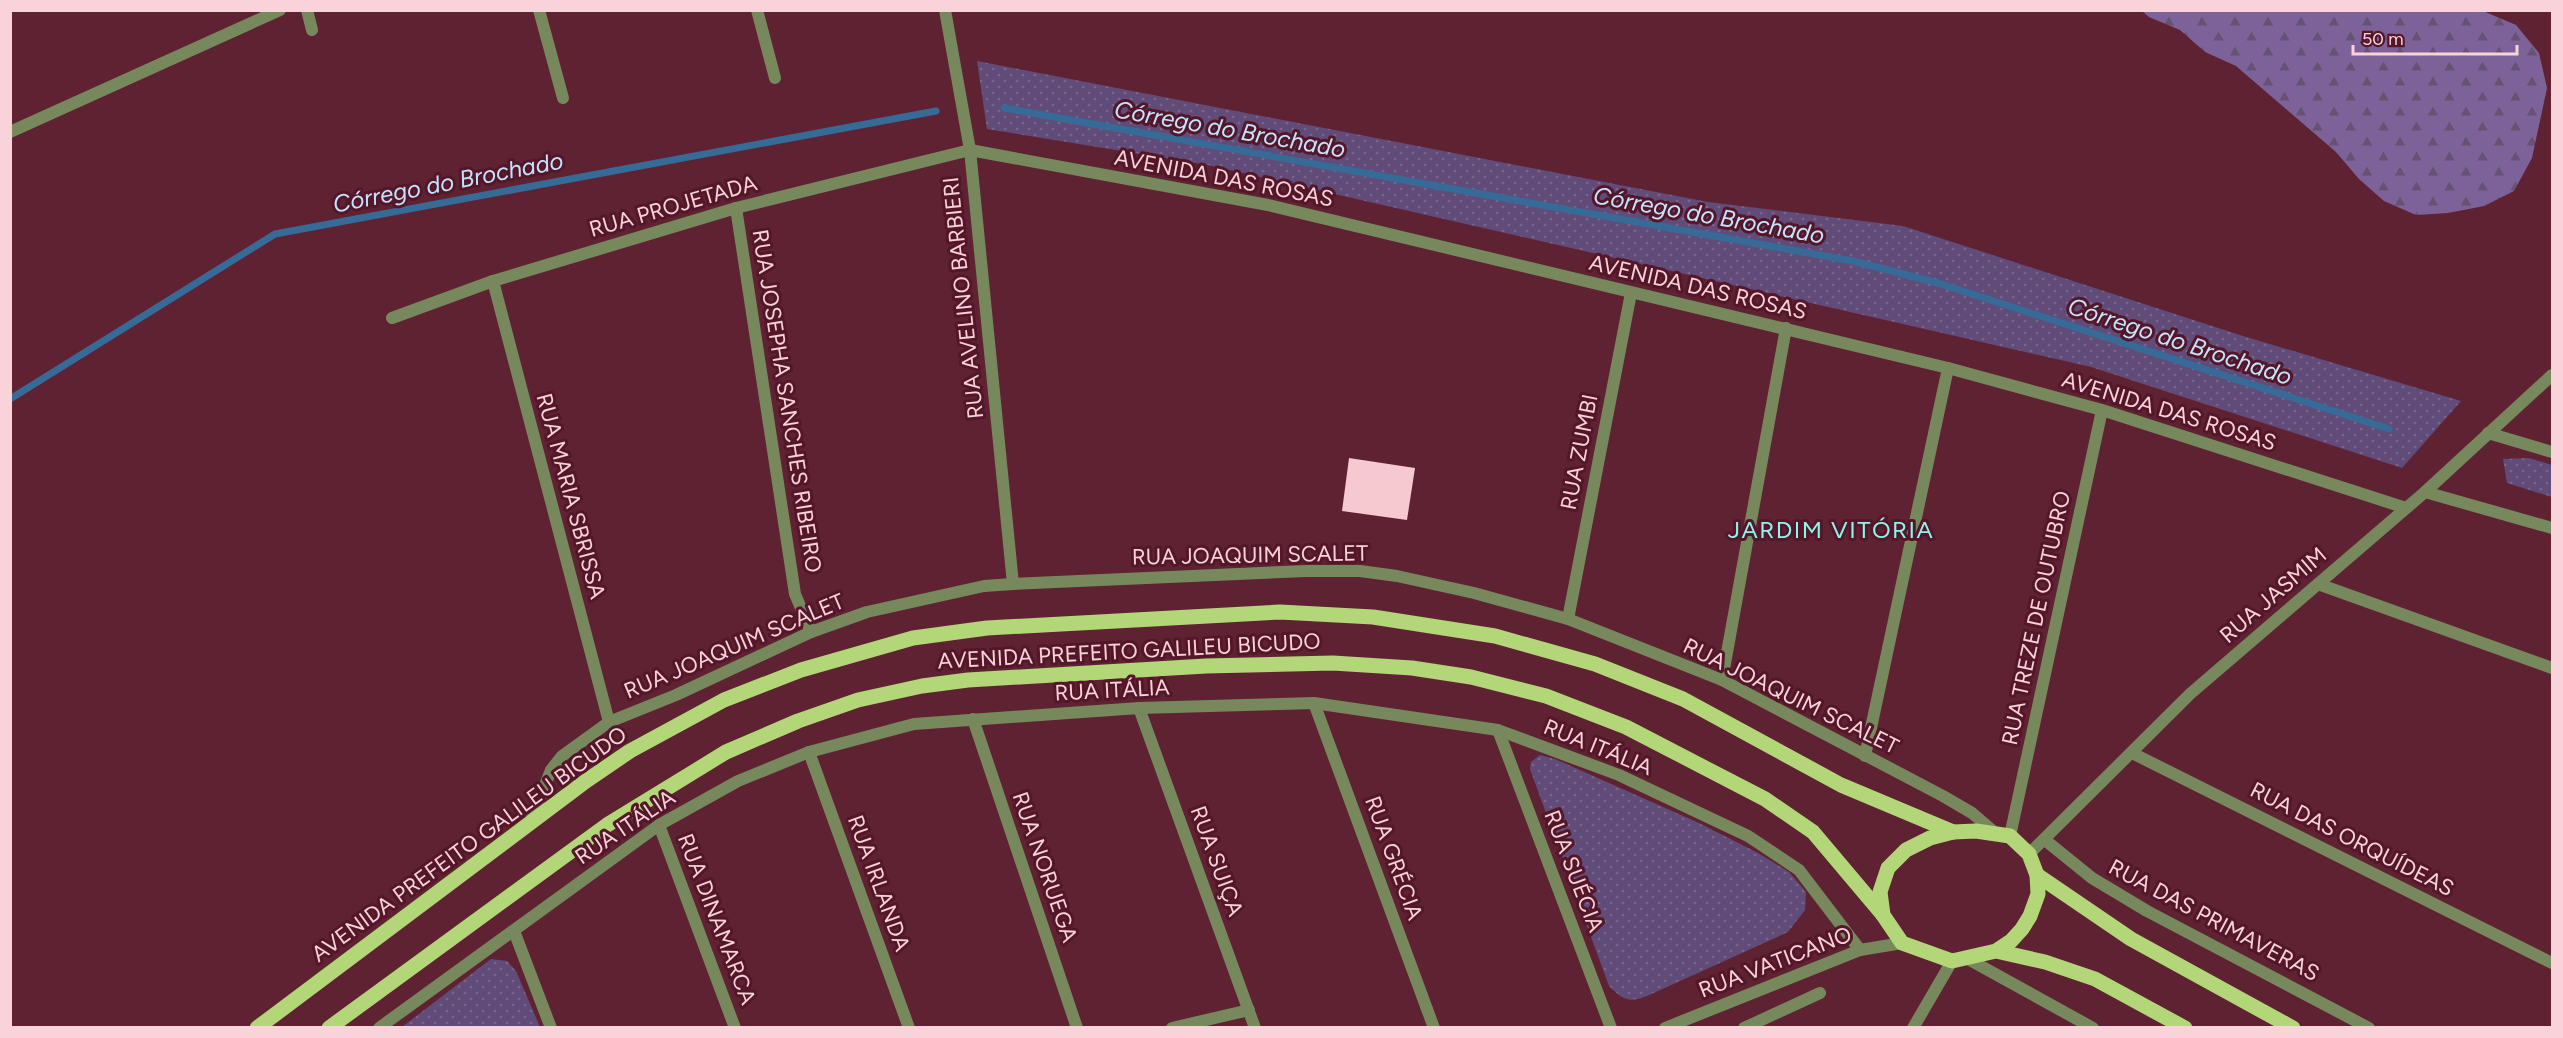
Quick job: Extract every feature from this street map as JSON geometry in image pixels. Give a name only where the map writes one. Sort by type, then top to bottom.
[{"type":"main road","name":"AVENIDA PREFEITO GALILEU BICUDO","points":[[258,1028],[530,823],[630,751],[680,722],[724,700],[757,687],[853,654],[913,638],[987,628],[1280,612],[1373,617],[1495,636],[1595,664],[1683,699],[1842,785],[1953,832]]},
{"type":"main road","name":"AVENIDA PREFEITO GALILEU BICUDO","points":[[329,1028],[607,825],[726,752],[798,721],[858,700],[922,686],[968,680],[1206,666],[1334,663],[1412,668],[1459,675],[1535,693],[1626,728],[1765,799],[1813,832],[1882,915]]},
{"type":"main road","points":[[1992,831],[2010,836],[2029,854],[2037,875],[2038,894],[2030,916],[2011,941],[1996,951],[1952,961],[1902,944],[1882,915],[1880,892],[1888,868],[1906,850],[1930,838],[1953,832],[1992,831]]},
{"type":"main road","points":[[2037,875],[2131,939],[2292,1028]]},
{"type":"main road","points":[[1996,951],[2045,962],[2095,979],[2185,1028]]},
{"type":"street","points":[[10,132],[280,10]]},
{"type":"street","points":[[307,10],[312,30]]},
{"type":"street","points":[[539,10],[563,98]]},
{"type":"street","points":[[757,10],[775,78]]},
{"type":"street","name":"RUA AVELINO BARBIERI","points":[[945,10],[970,150],[1013,584]]},
{"type":"street","name":"RUA PROJETADA","points":[[392,318],[493,281],[736,208],[970,150]]},
{"type":"street","name":"AVENIDA DAS ROSAS","points":[[970,150],[1268,205],[1948,368],[2102,410],[2406,508]]},
{"type":"street","name":"RUA JOSEPHA SANCHES RIBEIRO","points":[[736,208],[795,594],[811,632]]},
{"type":"street","name":"RUA MARIA SBRISSA","points":[[493,281],[609,722]]},
{"type":"street","name":"RUA ZUMBI","points":[[1568,619],[1631,293]]},
{"type":"street","points":[[1722,680],[1786,328]]},
{"type":"street","points":[[1865,756],[1948,368]]},
{"type":"street","name":"RUA JASMIM","points":[[2029,854],[2190,694],[2425,492],[2553,375]]},
{"type":"street","name":"RUA TREZE DE OUTUBRO","points":[[2010,836],[2102,410]]},
{"type":"street","points":[[2488,434],[2553,452]]},
{"type":"street","points":[[2425,492],[2553,528]]},
{"type":"street","name":"RUA JOAQUIM SCALET","points":[[530,823],[551,770],[562,756],[609,722],[676,695],[811,632],[867,612],[984,586],[1306,570],[1360,571],[1397,576],[1474,593],[1568,619],[1722,680],[1943,796],[1972,813],[1992,831]]},
{"type":"street","points":[[2318,584],[2553,668]]},
{"type":"street","name":"RUA ITÁLIA","points":[[379,1028],[659,825],[738,781],[809,752],[914,724],[1139,708],[1314,703],[1498,730],[1619,775],[1748,836],[1799,870],[1860,950]]},
{"type":"street","name":"RUA GRÉCIA","points":[[1314,703],[1434,1028]]},
{"type":"street","name":"RUA SUIÇA","points":[[1139,708],[1256,1028]]},
{"type":"street","name":"RUA NORUEGA","points":[[973,719],[1077,1028]]},
{"type":"street","name":"RUA SUÉCIA","points":[[1498,730],[1611,1028]]},
{"type":"street","name":"RUA IRLANDA","points":[[809,752],[909,1028]]},
{"type":"street","name":"RUA DAS ORQUÍDEAS","points":[[2132,753],[2553,963]]},
{"type":"street","name":"RUA DINAMARCA","points":[[659,825],[735,1028]]},
{"type":"street","name":"RUA DAS PRIMAVERAS","points":[[2045,840],[2092,878],[2147,911],[2369,1028]]},
{"type":"street","points":[[514,931],[551,1028]]},
{"type":"street","name":"RUA VATICANO","points":[[1665,1028],[1860,950],[1902,944]]},
{"type":"street","points":[[1968,959],[2093,1028]]},
{"type":"street","points":[[1913,1028],[1952,961]]},
{"type":"street","points":[[1744,1028],[1820,993]]},
{"type":"street","points":[[1172,1028],[1249,1010]]},
{"type":"shaded area","points":[[977,61],[1708,202],[1903,226],[2243,336],[2461,401],[2402,468],[2091,367],[1208,165],[987,129]]},
{"type":"shaded area","points":[[2529,458],[2552,465],[2552,497],[2507,483],[2503,459]]},
{"type":"shaded area","points":[[1540,755],[1555,759],[1699,823],[1758,853],[1789,872],[1806,892],[1805,910],[1788,932],[1647,996],[1631,1000],[1622,997],[1609,986],[1530,769],[1531,762]]},
{"type":"shaded area","points":[[491,959],[507,961],[516,971],[540,1027],[402,1027]]},
{"type":"green space","points":[[2142,11],[2483,11],[2516,25],[2539,53],[2547,88],[2532,158],[2514,191],[2484,206],[2448,213],[2416,215],[2384,201],[2359,179],[2336,152],[2236,66],[2205,52],[2180,30],[2149,17]]},
{"type":"building","points":[[1349,458],[1415,468],[1407,520],[1342,511]]},
{"type":"waterway","name":"Córrego do Brochado","points":[[1004,108],[1853,261],[1938,283],[2389,429]]},
{"type":"waterway","name":"Córrego do Brochado","points":[[10,399],[275,234],[936,111]]},
{"type":"district","name":"JARDIM VITÓRIA","points":[[1831,529]]}]
